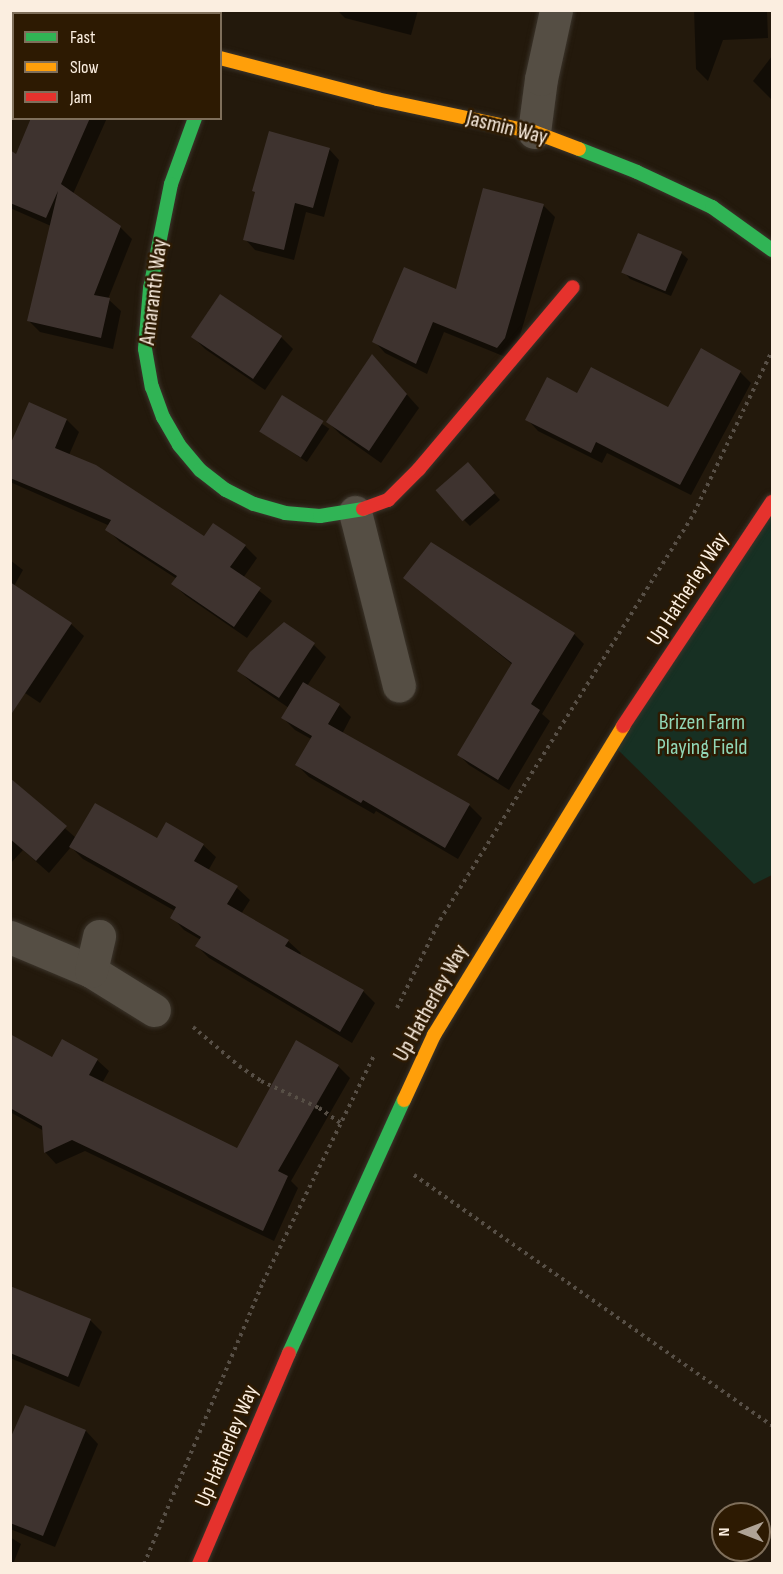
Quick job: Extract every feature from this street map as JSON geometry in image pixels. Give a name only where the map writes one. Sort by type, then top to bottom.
[{"type":"street","points":[[534,132],[541,79],[556,10]]},
{"type":"street","name":"Jasmin Way","points":[[222,59],[377,99],[534,132],[637,172],[712,207],[772,249]]},
{"type":"street","name":"Amaranth Way","points":[[194,120],[171,184],[150,288],[145,349],[152,387],[163,417],[179,445],[200,470],[226,490],[254,504],[285,513],[320,516],[355,512],[388,500],[419,469],[573,287]]},
{"type":"street","name":"Up Hatherley Way","points":[[199,1563],[323,1273],[434,1035],[574,803],[737,551],[772,502]]},
{"type":"street","points":[[355,512],[399,686]]},
{"type":"street","points":[[90,971],[99,936]]},
{"type":"street","points":[[10,937],[90,971],[154,1010]]},
{"type":"path","points":[[393,1016],[440,920],[694,513],[772,351]]},
{"type":"path","points":[[154,1010],[195,1028],[239,1066],[261,1081],[319,1108],[772,1426]]},
{"type":"path","points":[[144,1563],[263,1282],[377,1048]]},
{"type":"green space","name":"Brizen Farm Playing Field","points":[[772,502],[772,875],[754,884],[612,744]]},
{"type":"building","points":[[30,120],[89,120],[61,184],[121,226],[94,295],[110,298],[101,338],[27,321],[58,191],[46,218],[10,203],[10,150],[16,154]]},
{"type":"building","points":[[269,131],[330,148],[313,208],[295,203],[284,250],[243,240],[255,192],[252,191]]},
{"type":"building","points":[[483,188],[544,204],[505,338],[497,348],[433,322],[416,364],[372,342],[404,267],[456,289]]},
{"type":"building","points":[[638,233],[682,252],[665,291],[621,273]]},
{"type":"building","points":[[220,294],[282,336],[253,379],[191,337]]},
{"type":"building","points":[[701,348],[741,371],[680,485],[596,442],[591,453],[525,420],[547,377],[577,393],[591,367],[668,407]]},
{"type":"building","points":[[372,354],[407,394],[369,451],[326,422]]},
{"type":"building","points":[[282,395],[324,421],[301,457],[259,431]]},
{"type":"building","points":[[29,402],[67,419],[55,448],[96,465],[204,536],[213,523],[246,545],[230,567],[261,588],[234,627],[171,584],[177,576],[105,530],[111,520],[10,478],[10,445]]},
{"type":"building","points":[[468,462],[495,493],[462,521],[436,490]]},
{"type":"building","points":[[431,542],[575,633],[531,704],[540,710],[498,780],[457,755],[512,663],[403,578]]},
{"type":"building","points":[[10,582],[72,623],[10,716]]},
{"type":"building","points":[[284,622],[315,643],[279,698],[237,671],[250,652]]},
{"type":"building","points":[[303,682],[340,704],[328,724],[470,804],[445,848],[363,800],[361,803],[295,765],[312,736],[281,718]]},
{"type":"building","points":[[10,778],[67,826],[36,861],[10,839]]},
{"type":"building","points":[[95,803],[157,838],[166,822],[204,844],[194,861],[238,886],[227,904],[289,940],[285,946],[364,990],[340,1032],[195,946],[201,937],[170,918],[176,907],[69,847]]},
{"type":"building","points":[[10,1034],[52,1057],[62,1039],[98,1059],[89,1075],[237,1148],[296,1040],[339,1065],[278,1171],[288,1176],[263,1231],[72,1140],[44,1153],[42,1126],[10,1108]]},
{"type":"building","points":[[10,1286],[91,1319],[68,1377],[10,1353]]},
{"type":"building","points":[[25,1405],[86,1430],[43,1536],[10,1523],[10,1439]]},
{"type":"traffic: fast","points":[[194,120],[171,184],[150,288],[145,349],[152,387],[163,417],[179,445],[200,470],[226,490],[254,504],[285,513],[320,516],[363,509]]},
{"type":"traffic: fast","points":[[579,149],[637,172],[712,207],[772,250]]},
{"type":"traffic: fast","points":[[289,1353],[404,1100]]},
{"type":"traffic: slow","points":[[222,59],[377,99],[534,132],[579,149]]},
{"type":"traffic: slow","points":[[404,1100],[434,1035],[623,726]]},
{"type":"traffic: jam","points":[[363,509],[388,500],[419,469],[573,287]]},
{"type":"traffic: jam","points":[[623,726],[772,502]]},
{"type":"traffic: jam","points":[[199,1564],[289,1353]]}]
